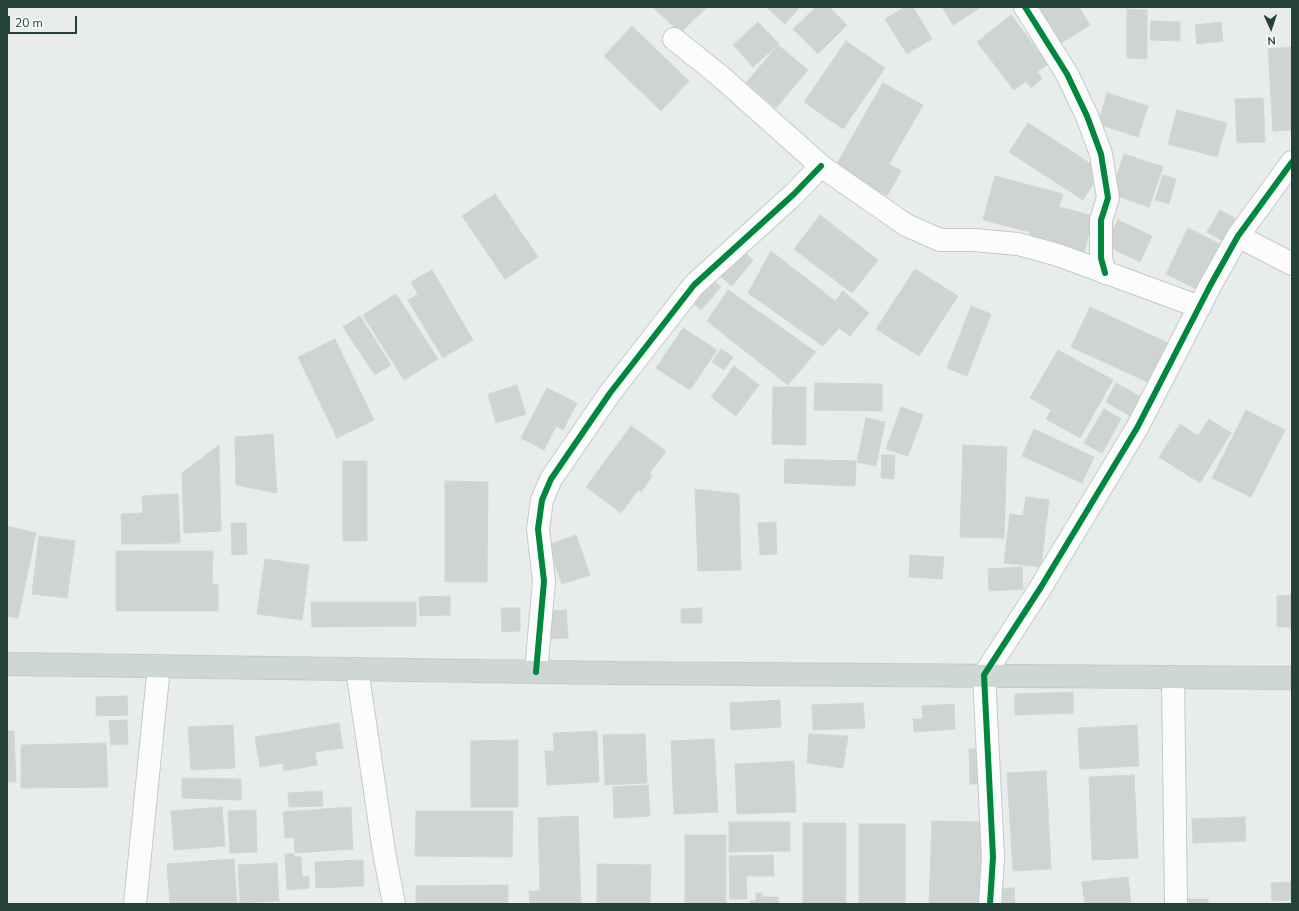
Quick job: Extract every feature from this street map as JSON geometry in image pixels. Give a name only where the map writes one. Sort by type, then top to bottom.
[{"type":"main road","points":[[7,664],[536,672],[1292,678]]},
{"type":"street","points":[[1025,7],[1067,74],[1087,116],[1102,154],[1108,198],[1101,220],[1101,258],[1105,273]]},
{"type":"street","points":[[674,39],[719,75],[822,166],[906,226],[940,240],[974,240],[1018,244],[1058,256],[1200,307]]},
{"type":"street","points":[[990,904],[993,856],[984,675],[1041,587],[1137,428],[1238,236],[1292,162]]},
{"type":"street","points":[[536,672],[544,581],[538,529],[542,500],[552,479],[610,393],[694,284],[794,194],[822,166]]},
{"type":"street","points":[[1238,236],[1292,264]]},
{"type":"street","points":[[135,904],[159,666]]},
{"type":"street","points":[[357,669],[384,852],[394,904]]},
{"type":"street","points":[[1173,677],[1176,904]]},
{"type":"building","points":[[653,7],[707,7],[680,33]]},
{"type":"building","points":[[766,7],[800,7],[785,24]]},
{"type":"building","points":[[816,7],[829,7],[847,25],[818,54],[793,29]]},
{"type":"building","points":[[905,7],[913,7],[932,39],[907,54],[885,19]]},
{"type":"building","points":[[942,7],[981,7],[953,25]]},
{"type":"building","points":[[1032,7],[1079,7],[1090,25],[1056,46]]},
{"type":"building","points":[[1127,9],[1147,10],[1147,59],[1127,58]]},
{"type":"building","points":[[1011,15],[1048,64],[1037,72],[1042,79],[1031,88],[1026,81],[1014,90],[977,42]]},
{"type":"building","points":[[1151,21],[1180,22],[1180,41],[1150,40]]},
{"type":"building","points":[[758,22],[779,44],[753,67],[733,45]]},
{"type":"building","points":[[1221,22],[1223,41],[1197,44],[1195,25]]},
{"type":"building","points":[[632,26],[689,81],[661,111],[604,56]]},
{"type":"building","points":[[846,41],[885,68],[843,129],[804,102]]},
{"type":"building","points":[[778,45],[808,70],[776,108],[746,83]]},
{"type":"building","points":[[1292,47],[1292,130],[1273,131],[1268,49]]},
{"type":"building","points":[[883,83],[923,105],[889,164],[901,171],[887,196],[835,167]]},
{"type":"building","points":[[1107,93],[1148,106],[1138,137],[1098,124]]},
{"type":"building","points":[[1263,98],[1265,142],[1237,143],[1235,99]]},
{"type":"building","points":[[1177,110],[1227,123],[1217,157],[1168,144]]},
{"type":"building","points":[[1028,123],[1102,171],[1083,200],[1009,152]]},
{"type":"building","points":[[1124,154],[1163,167],[1149,207],[1111,194]]},
{"type":"building","points":[[1163,175],[1176,179],[1169,204],[1155,200]]},
{"type":"building","points":[[995,176],[1063,194],[1059,207],[1094,216],[1083,256],[1027,242],[1030,232],[983,220]]},
{"type":"building","points":[[495,194],[538,257],[505,279],[462,216]]},
{"type":"building","points":[[1220,210],[1236,219],[1223,241],[1207,232]]},
{"type":"building","points":[[820,215],[878,260],[852,293],[794,249]]},
{"type":"building","points":[[1118,220],[1152,236],[1140,262],[1105,245]]},
{"type":"building","points":[[1188,228],[1222,245],[1200,291],[1166,274]]},
{"type":"building","points":[[741,250],[753,260],[732,286],[720,276]]},
{"type":"building","points":[[771,251],[835,301],[843,291],[869,313],[850,336],[839,328],[823,346],[748,293]]},
{"type":"building","points":[[915,269],[958,296],[919,356],[876,329]]},
{"type":"building","points":[[432,270],[473,340],[443,358],[408,300],[418,294],[411,282]]},
{"type":"building","points":[[709,276],[721,287],[701,310],[689,299]]},
{"type":"building","points":[[728,290],[816,352],[788,385],[707,321]]},
{"type":"building","points":[[396,294],[438,359],[404,380],[363,315]]},
{"type":"building","points":[[971,306],[991,314],[967,376],[947,368]]},
{"type":"building","points":[[1090,307],[1170,344],[1152,384],[1071,347]]},
{"type":"building","points":[[360,316],[391,365],[375,375],[343,327]]},
{"type":"building","points":[[683,328],[717,350],[690,390],[656,368]]},
{"type":"building","points":[[335,339],[374,420],[337,438],[298,357]]},
{"type":"building","points":[[721,349],[733,357],[724,370],[712,362]]},
{"type":"building","points":[[1058,350],[1113,380],[1080,438],[1046,419],[1051,410],[1030,398]]},
{"type":"building","points":[[734,366],[759,385],[736,416],[711,397]]},
{"type":"building","points":[[815,383],[882,384],[882,411],[814,410]]},
{"type":"building","points":[[1116,383],[1143,398],[1132,417],[1106,402]]},
{"type":"building","points":[[517,385],[526,414],[496,423],[488,394]]},
{"type":"building","points":[[773,387],[806,387],[806,445],[772,444]]},
{"type":"building","points":[[547,388],[577,403],[563,430],[556,426],[544,450],[521,438]]},
{"type":"building","points":[[901,407],[923,415],[908,456],[886,449]]},
{"type":"building","points":[[1104,409],[1121,419],[1102,453],[1084,443]]},
{"type":"building","points":[[1246,410],[1285,430],[1251,497],[1212,478]]},
{"type":"building","points":[[866,418],[885,422],[876,466],[857,462]]},
{"type":"building","points":[[1209,419],[1231,433],[1200,483],[1159,457],[1180,424],[1198,436]]},
{"type":"building","points":[[631,426],[666,451],[649,474],[652,476],[641,492],[638,490],[621,513],[586,487]]},
{"type":"building","points":[[1034,429],[1094,457],[1082,483],[1022,456]]},
{"type":"building","points":[[273,434],[277,493],[236,485],[235,437]]},
{"type":"building","points":[[219,445],[221,531],[184,533],[182,473]]},
{"type":"building","points":[[963,445],[1007,447],[1004,538],[960,537]]},
{"type":"building","points":[[882,455],[895,455],[894,479],[881,478]]},
{"type":"building","points":[[785,459],[856,461],[855,486],[784,483]]},
{"type":"building","points":[[343,461],[367,461],[367,541],[343,541]]},
{"type":"building","points":[[445,481],[488,482],[487,582],[445,582]]},
{"type":"building","points":[[695,489],[739,494],[741,570],[698,571]]},
{"type":"building","points":[[178,494],[180,543],[122,544],[121,514],[143,513],[142,496]]},
{"type":"building","points":[[1026,497],[1049,500],[1041,567],[1004,563],[1010,514],[1023,516]]},
{"type":"building","points":[[776,522],[777,554],[760,555],[758,523]]},
{"type":"building","points":[[231,523],[246,523],[247,554],[232,555]]},
{"type":"building","points":[[7,526],[36,533],[18,618],[7,616]]},
{"type":"building","points":[[576,535],[590,575],[562,584],[548,545]]},
{"type":"building","points":[[39,536],[75,541],[67,598],[32,594]]},
{"type":"building","points":[[116,551],[213,551],[212,584],[218,584],[218,611],[116,611]]},
{"type":"building","points":[[910,555],[944,557],[942,579],[909,577]]},
{"type":"building","points":[[265,559],[309,565],[302,620],[257,614]]},
{"type":"building","points":[[1022,567],[1023,589],[989,591],[988,569]]},
{"type":"building","points":[[1292,595],[1292,627],[1277,627],[1277,596]]},
{"type":"building","points":[[450,596],[450,615],[420,616],[419,597]]},
{"type":"building","points":[[311,602],[416,602],[416,626],[312,627]]},
{"type":"building","points":[[501,608],[520,608],[520,631],[502,632]]},
{"type":"building","points":[[702,608],[702,623],[681,623],[681,609]]},
{"type":"building","points":[[566,610],[568,638],[548,639],[545,611]]},
{"type":"building","points":[[1073,692],[1073,713],[1015,715],[1015,694]]},
{"type":"building","points":[[127,696],[128,715],[96,716],[96,697]]},
{"type":"building","points":[[780,700],[781,727],[731,730],[730,703]]},
{"type":"building","points":[[863,703],[865,728],[813,730],[812,705]]},
{"type":"building","points":[[954,704],[955,729],[914,732],[913,719],[923,719],[922,706]]},
{"type":"building","points":[[127,720],[128,744],[111,745],[109,721]]},
{"type":"building","points":[[339,723],[343,748],[315,752],[317,765],[284,771],[283,763],[260,767],[255,737]]},
{"type":"building","points":[[233,725],[235,768],[191,770],[188,727]]},
{"type":"building","points":[[1137,725],[1139,766],[1080,769],[1078,728]]},
{"type":"building","points":[[7,731],[14,731],[16,782],[7,782]]},
{"type":"building","points":[[597,731],[599,782],[547,785],[545,751],[554,751],[553,733]]},
{"type":"building","points":[[645,734],[647,783],[605,785],[603,735]]},
{"type":"building","points":[[809,734],[848,736],[843,768],[807,763]]},
{"type":"building","points":[[714,739],[718,812],[674,814],[671,741]]},
{"type":"building","points":[[518,740],[518,807],[471,807],[471,741]]},
{"type":"building","points":[[106,743],[108,787],[21,788],[21,745]]},
{"type":"building","points":[[969,749],[986,749],[987,784],[970,784]]},
{"type":"building","points":[[794,761],[796,812],[737,814],[735,764]]},
{"type":"building","points":[[1046,771],[1051,869],[1013,871],[1007,773]]},
{"type":"building","points":[[1134,775],[1138,858],[1092,860],[1089,777]]},
{"type":"building","points":[[182,778],[241,779],[241,800],[182,798]]},
{"type":"building","points":[[648,785],[650,816],[614,818],[613,787]]},
{"type":"building","points":[[322,791],[323,806],[289,807],[288,793]]},
{"type":"building","points":[[222,807],[225,846],[174,850],[171,811]]},
{"type":"building","points":[[351,807],[353,849],[295,853],[294,837],[285,838],[283,812]]},
{"type":"building","points":[[256,810],[257,852],[230,853],[228,811]]},
{"type":"building","points":[[416,811],[513,811],[512,857],[415,856]]},
{"type":"building","points":[[578,816],[581,904],[530,904],[529,891],[540,891],[538,818]]},
{"type":"building","points":[[1245,817],[1246,841],[1193,843],[1192,819]]},
{"type":"building","points":[[932,821],[982,822],[979,904],[929,904]]},
{"type":"building","points":[[729,822],[790,822],[790,851],[729,852]]},
{"type":"building","points":[[803,823],[846,823],[846,904],[803,904]]},
{"type":"building","points":[[859,824],[905,824],[905,903],[859,903]]},
{"type":"building","points":[[685,835],[726,835],[726,904],[685,904]]},
{"type":"building","points":[[285,854],[294,854],[294,857],[301,857],[302,877],[309,876],[309,888],[287,890]]},
{"type":"building","points":[[773,855],[774,876],[746,876],[747,899],[730,899],[729,856]]},
{"type":"building","points":[[234,859],[237,903],[170,904],[167,864]]},
{"type":"building","points":[[363,860],[364,886],[316,888],[315,862]]},
{"type":"building","points":[[277,863],[279,901],[240,903],[238,865]]},
{"type":"building","points":[[597,864],[651,865],[650,904],[597,904]]},
{"type":"building","points":[[1128,877],[1131,904],[1085,904],[1082,882]]},
{"type":"building","points":[[1292,882],[1292,900],[1272,901],[1271,883]]},
{"type":"building","points":[[508,885],[508,904],[416,904],[416,886]]},
{"type":"building","points":[[1014,888],[1015,904],[995,904],[994,889]]},
{"type":"building","points":[[756,893],[762,893],[762,897],[778,897],[779,904],[750,904],[750,901],[756,901]]},
{"type":"building","points":[[1187,899],[1208,899],[1208,904],[1187,904]]},
{"type":"cycle path","points":[[1025,7],[1067,74],[1087,116],[1101,154],[1108,198],[1101,220],[1101,258],[1105,273]]},
{"type":"cycle path","points":[[990,904],[993,857],[984,675],[1041,587],[1137,428],[1210,286],[1238,236],[1292,162]]},
{"type":"cycle path","points":[[536,672],[544,581],[538,529],[542,500],[551,479],[610,393],[694,285],[794,194],[821,166]]}]
